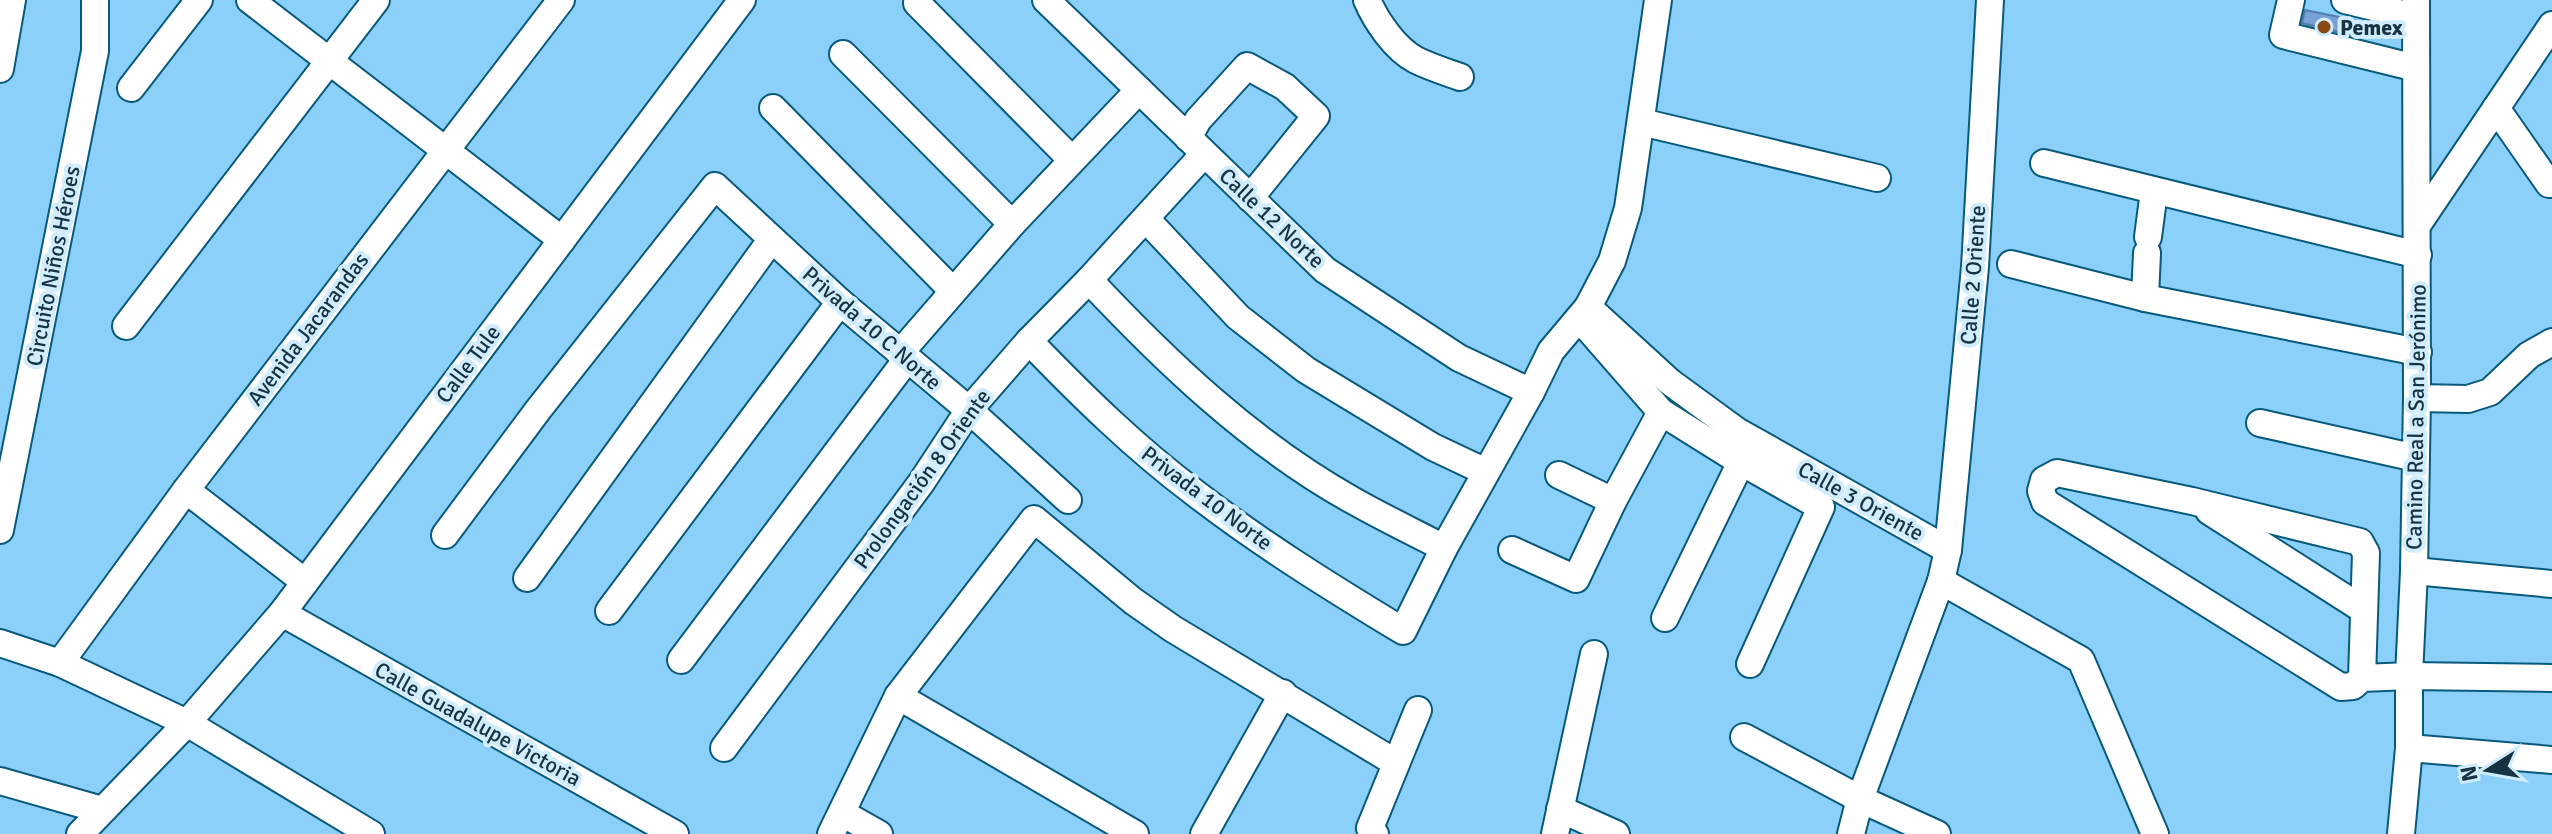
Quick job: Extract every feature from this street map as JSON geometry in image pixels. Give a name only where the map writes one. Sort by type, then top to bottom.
[{"type":"street","points":[[0,69],[12,0]]},
{"type":"street","name":"Circuito Niños Héroes","points":[[0,530],[95,51],[95,0]]},
{"type":"street","points":[[131,88],[199,0]]},
{"type":"street","points":[[250,0],[562,240]]},
{"type":"street","points":[[126,326],[376,0]]},
{"type":"street","name":"Avenida Jacarandas","points":[[60,663],[186,490],[561,0]]},
{"type":"street","name":"Calle Tule","points":[[80,834],[187,723],[282,613],[742,0]]},
{"type":"street","name":"Calle 12 Norte","points":[[1046,0],[1325,270],[1459,358],[1531,392]]},
{"type":"street","points":[[1367,0],[1373,14],[1392,39],[1414,59],[1460,77]]},
{"type":"street","points":[[1089,280],[1171,364],[1282,454],[1350,499],[1444,548],[1551,351],[1583,312],[1612,261],[1628,208],[1658,0]]},
{"type":"street","name":"Calle 2 Oriente","points":[[1948,550],[1975,267],[1990,0]]},
{"type":"street","points":[[2291,0],[2283,35],[2416,68]]},
{"type":"street","points":[[2345,0],[2415,8]]},
{"type":"street","points":[[917,3],[1072,160]]},
{"type":"street","name":"Camino Real a San Jerónimo","points":[[2401,834],[2409,748],[2418,352],[2415,8]]},
{"type":"street","points":[[2418,224],[2552,25]]},
{"type":"street","points":[[843,54],[1012,224]]},
{"type":"street","name":"Prolongación 8 Oriente","points":[[724,748],[921,483],[969,410],[1029,341],[1146,219],[1196,146],[1198,120],[1247,66],[1285,87],[1316,116],[1250,198]]},
{"type":"street","points":[[681,660],[953,291],[1139,90]]},
{"type":"street","points":[[773,108],[953,291]]},
{"type":"street","points":[[2496,108],[2549,184],[2552,184]]},
{"type":"street","points":[[1641,122],[1877,178]]},
{"type":"street","points":[[2044,163],[2418,255]]},
{"type":"street","name":"Privada 10 C Norte","points":[[445,535],[538,410],[715,186],[840,302],[969,410],[1068,500]]},
{"type":"street","points":[[2145,298],[2154,191]]},
{"type":"street","points":[[1146,219],[1238,317],[1306,370],[1433,447],[1486,472]]},
{"type":"street","points":[[527,578],[771,240]]},
{"type":"street","points":[[2011,264],[2145,298],[2418,352]]},
{"type":"street","points":[[609,611],[840,302]]},
{"type":"street","points":[[1583,312],[1661,412],[1821,507],[1750,664]]},
{"type":"street","name":"Calle 3 Oriente","points":[[1583,312],[1737,431],[1948,550],[1941,581],[1860,799],[1851,834]]},
{"type":"street","name":"Privada 10 Norte","points":[[1029,341],[1114,426],[1194,493],[1304,571],[1403,631],[1444,548]]},
{"type":"street","points":[[2417,398],[2468,399],[2490,392],[2529,355],[2552,342]]},
{"type":"street","points":[[1512,550],[1576,579],[1613,501],[1661,412]]},
{"type":"street","points":[[2260,423],[2416,458]]},
{"type":"street","points":[[1665,618],[1741,462]]},
{"type":"street","points":[[2362,678],[2366,553],[2360,542],[2192,501],[2057,473],[2047,476],[2041,491],[2045,502],[2341,687],[2353,686],[2362,678],[2499,675],[2552,678]]},
{"type":"street","points":[[1559,475],[1613,501]]},
{"type":"street","points":[[186,490],[305,582]]},
{"type":"street","points":[[2192,501],[2364,610]]},
{"type":"street","points":[[879,834],[836,823],[898,696],[1034,519],[1133,601],[1173,629],[1396,763]]},
{"type":"street","points":[[2414,571],[2552,584]]},
{"type":"street","points":[[1941,581],[2081,660],[2155,834]]},
{"type":"street","name":"Calle Guadalupe Victoria","points":[[282,613],[675,834]]},
{"type":"street","points":[[0,643],[60,663],[187,723],[354,830]]},
{"type":"street","points":[[1594,654],[1558,821],[1616,834]]},
{"type":"street","points":[[1204,834],[1283,693]]},
{"type":"street","points":[[898,696],[1135,834]]},
{"type":"street","points":[[1375,834],[1370,828],[1418,710]]},
{"type":"street","points":[[1744,737],[1860,799],[1937,834]]},
{"type":"street","points":[[2409,748],[2552,760]]},
{"type":"street","points":[[0,781],[102,810]]},
{"type":"building","points":[[2305,10],[2354,20],[2351,35],[2302,23]]},
{"type":"place","name":"Pemex","points":[[2324,27]]}]
